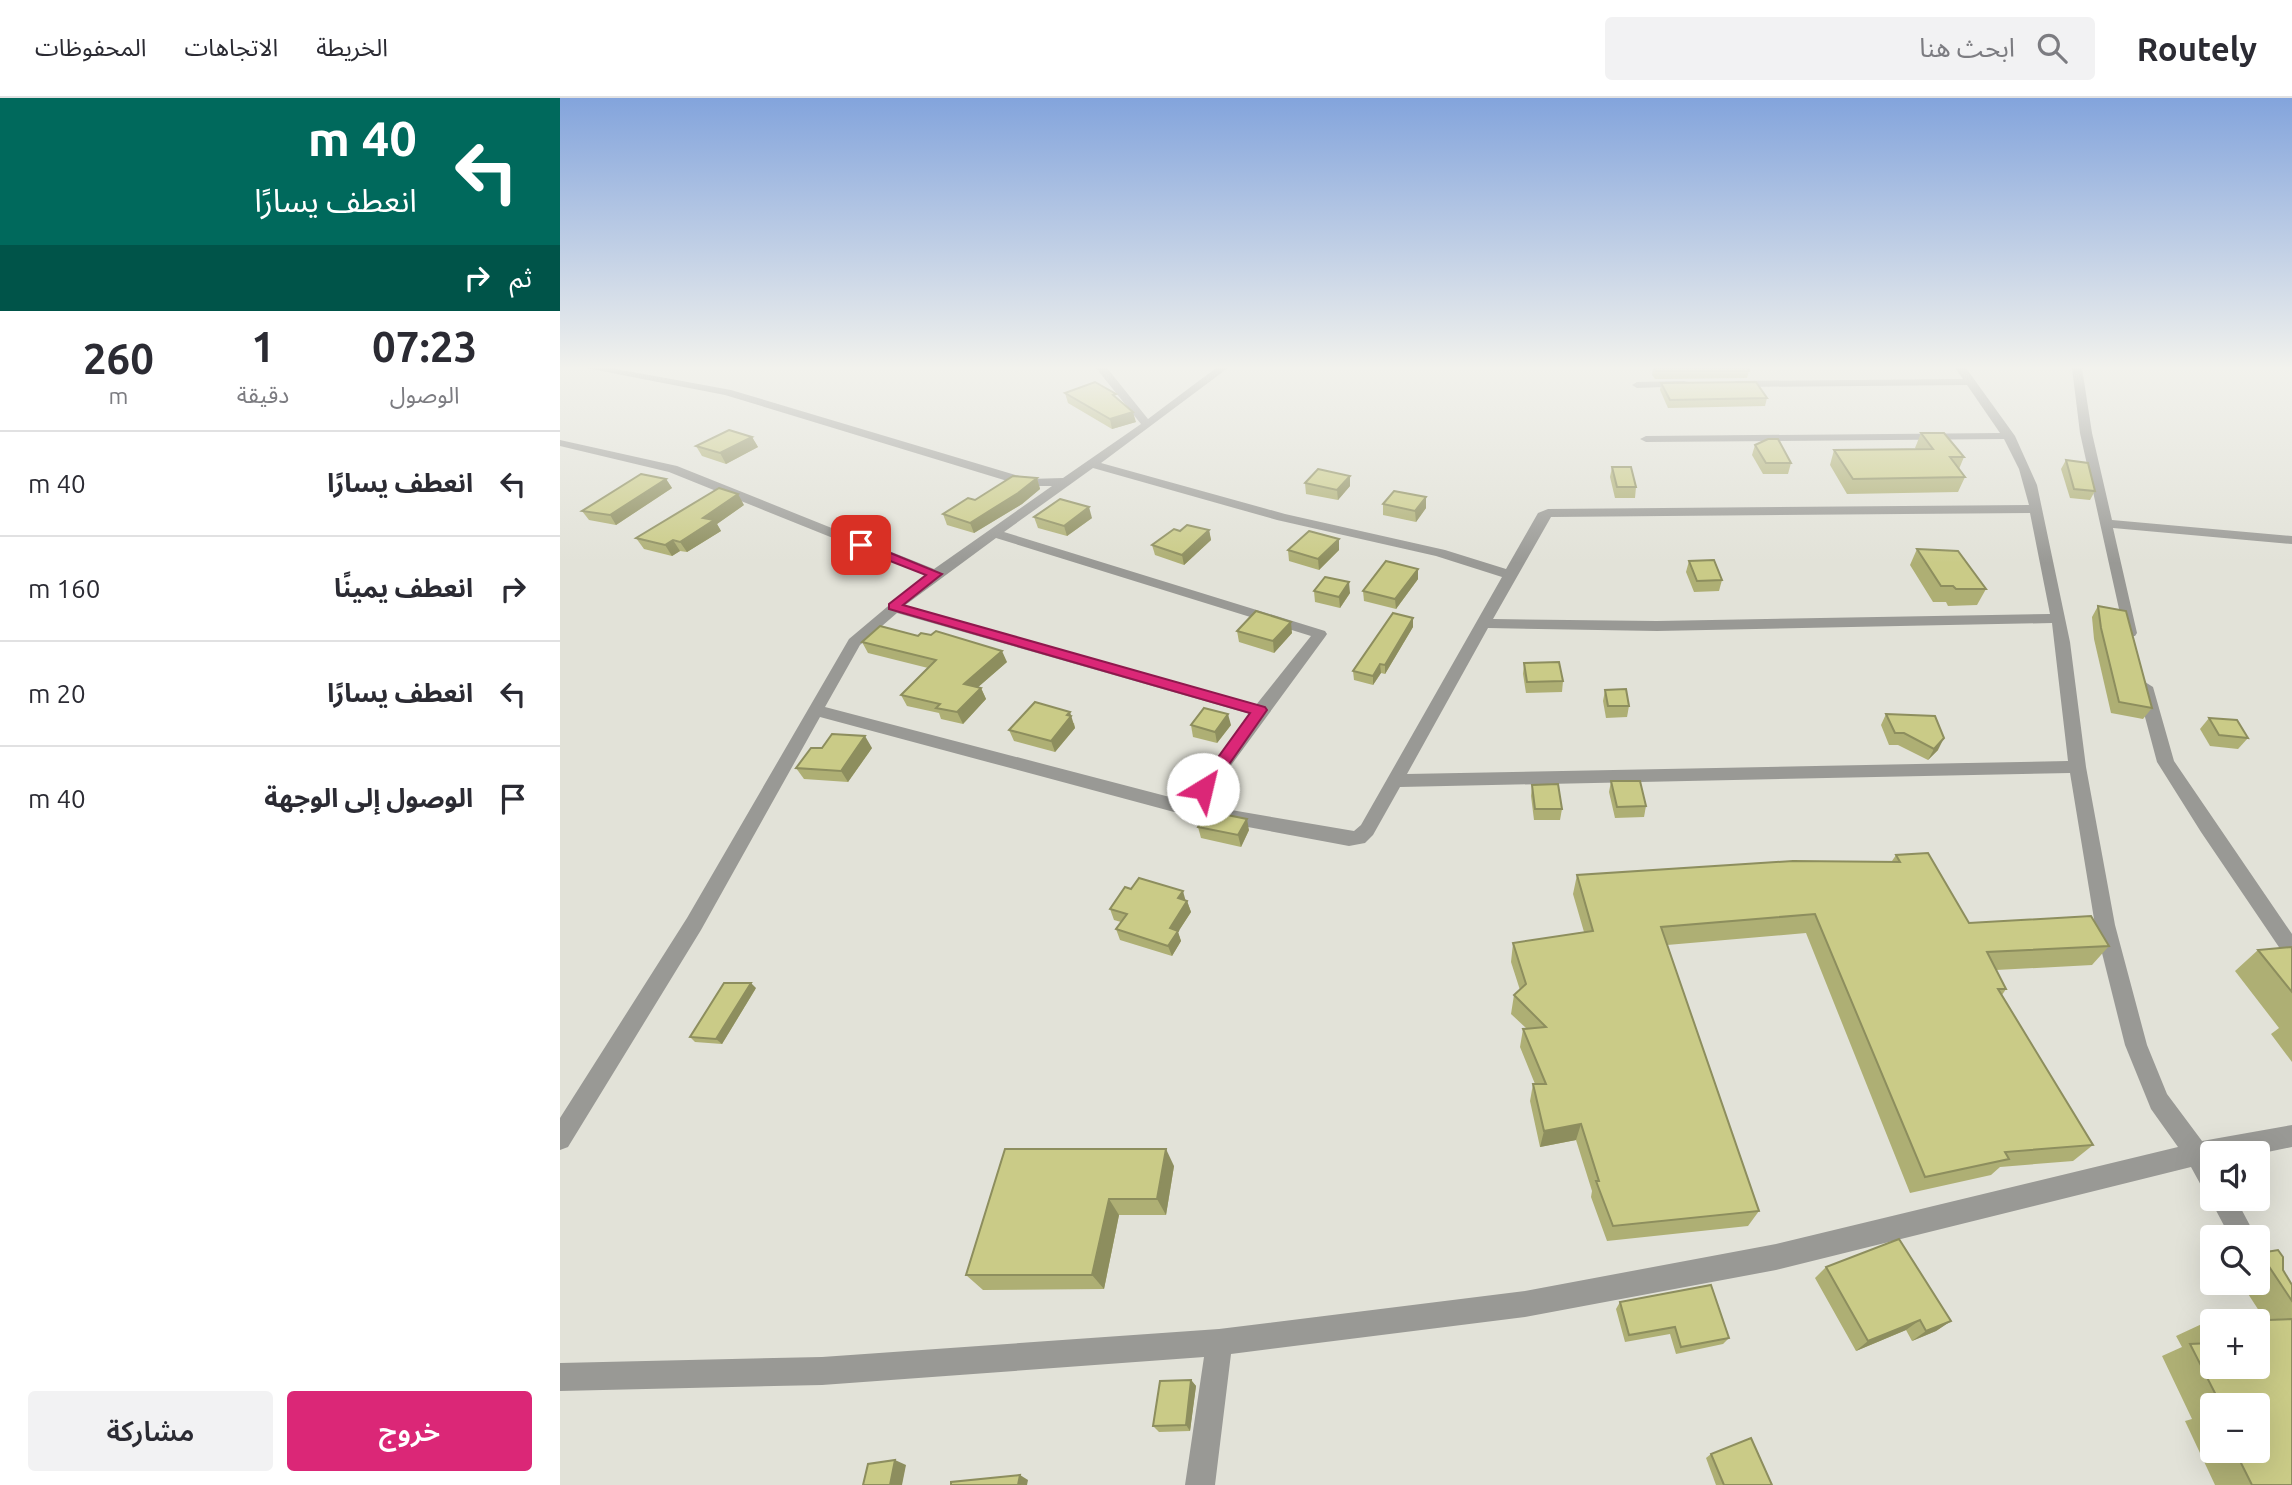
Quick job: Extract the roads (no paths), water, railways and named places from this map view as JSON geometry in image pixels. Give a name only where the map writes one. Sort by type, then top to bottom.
[{"type":"street","points":[[860,433],[1028,483],[1065,482]]},
{"type":"street","points":[[560,1139],[694,924],[854,642],[935,574],[1136,433]]},
{"type":"street","points":[[2007,433],[2023,461],[2036,509],[2058,618],[2077,767],[2105,925],[2136,1045],[2159,1101],[2200,1159]]},
{"type":"street","points":[[2086,433],[2134,646]]},
{"type":"street","points":[[1646,439],[2009,436]]},
{"type":"street","points":[[560,443],[652,462],[673,469],[935,574]]},
{"type":"street","points":[[1091,464],[1282,517],[1440,554],[1508,574]]},
{"type":"street","points":[[815,710],[1189,808],[1349,839],[1360,838],[1367,831],[1508,574],[1542,516],[1548,513],[2036,509]]},
{"type":"street","points":[[2105,523],[2292,540]]},
{"type":"street","points":[[994,533],[1320,634],[1260,710],[1189,808]]},
{"type":"street","points":[[893,607],[1260,710]]},
{"type":"street","points":[[1483,623],[1657,626],[2058,618]]},
{"type":"street","points":[[2140,671],[2166,762],[2207,827],[2292,950]]},
{"type":"street","points":[[1394,780],[2077,767]]},
{"type":"street","points":[[560,1377],[822,1371],[1219,1342],[1525,1304],[1776,1257],[2197,1154],[2292,1136]]},
{"type":"street","points":[[1200,1485],[1219,1342]]}]
